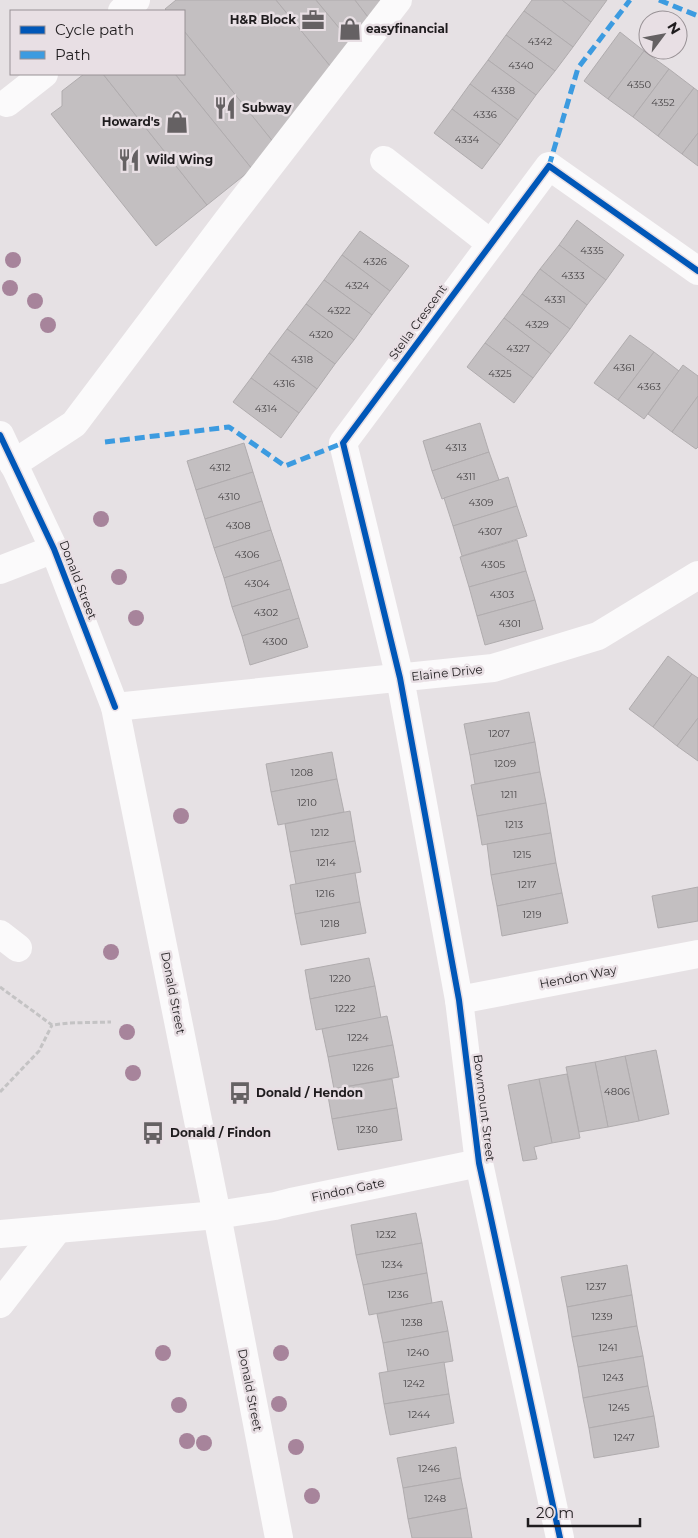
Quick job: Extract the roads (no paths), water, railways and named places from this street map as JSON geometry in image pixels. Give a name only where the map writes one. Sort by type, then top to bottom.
[{"type":"street","points":[[123,10],[136,0]]},
{"type":"street","points":[[7,456],[74,424],[233,213],[398,0]]},
{"type":"street","points":[[7,103],[43,75]]},
{"type":"street","points":[[384,160],[490,243]]},
{"type":"street","name":"Stella Crescent","points":[[400,678],[343,443],[549,166],[698,271]]},
{"type":"street","name":"Donald Street","points":[[0,435],[7,456],[33,502],[54,549],[115,707],[217,1216],[279,1538]]},
{"type":"street","points":[[0,570],[54,549]]},
{"type":"street","name":"Elaine Drive","points":[[115,707],[492,668],[598,636],[698,575]]},
{"type":"street","name":"Bowmount Street","points":[[400,678],[459,1000],[479,1163],[560,1538]]},
{"type":"street","name":"Hendon Way","points":[[459,1000],[698,954]]},
{"type":"street","name":"Findon Gate","points":[[0,1234],[217,1216],[275,1206],[479,1163]]},
{"type":"street","points":[[0,1304],[58,1229]]},
{"type":"place","name":"H&R Block","points":[[313,20]]},
{"type":"place","name":"easyfinancial","points":[[350,29]]},
{"type":"place","name":"Subway","points":[[225,108]]},
{"type":"place","name":"Howard's","points":[[177,122]]},
{"type":"place","name":"Wild Wing","points":[[129,160]]},
{"type":"place","name":"Donald / Hendon","points":[[240,1093]]},
{"type":"place","name":"Donald / Findon","points":[[153,1133]]}]
